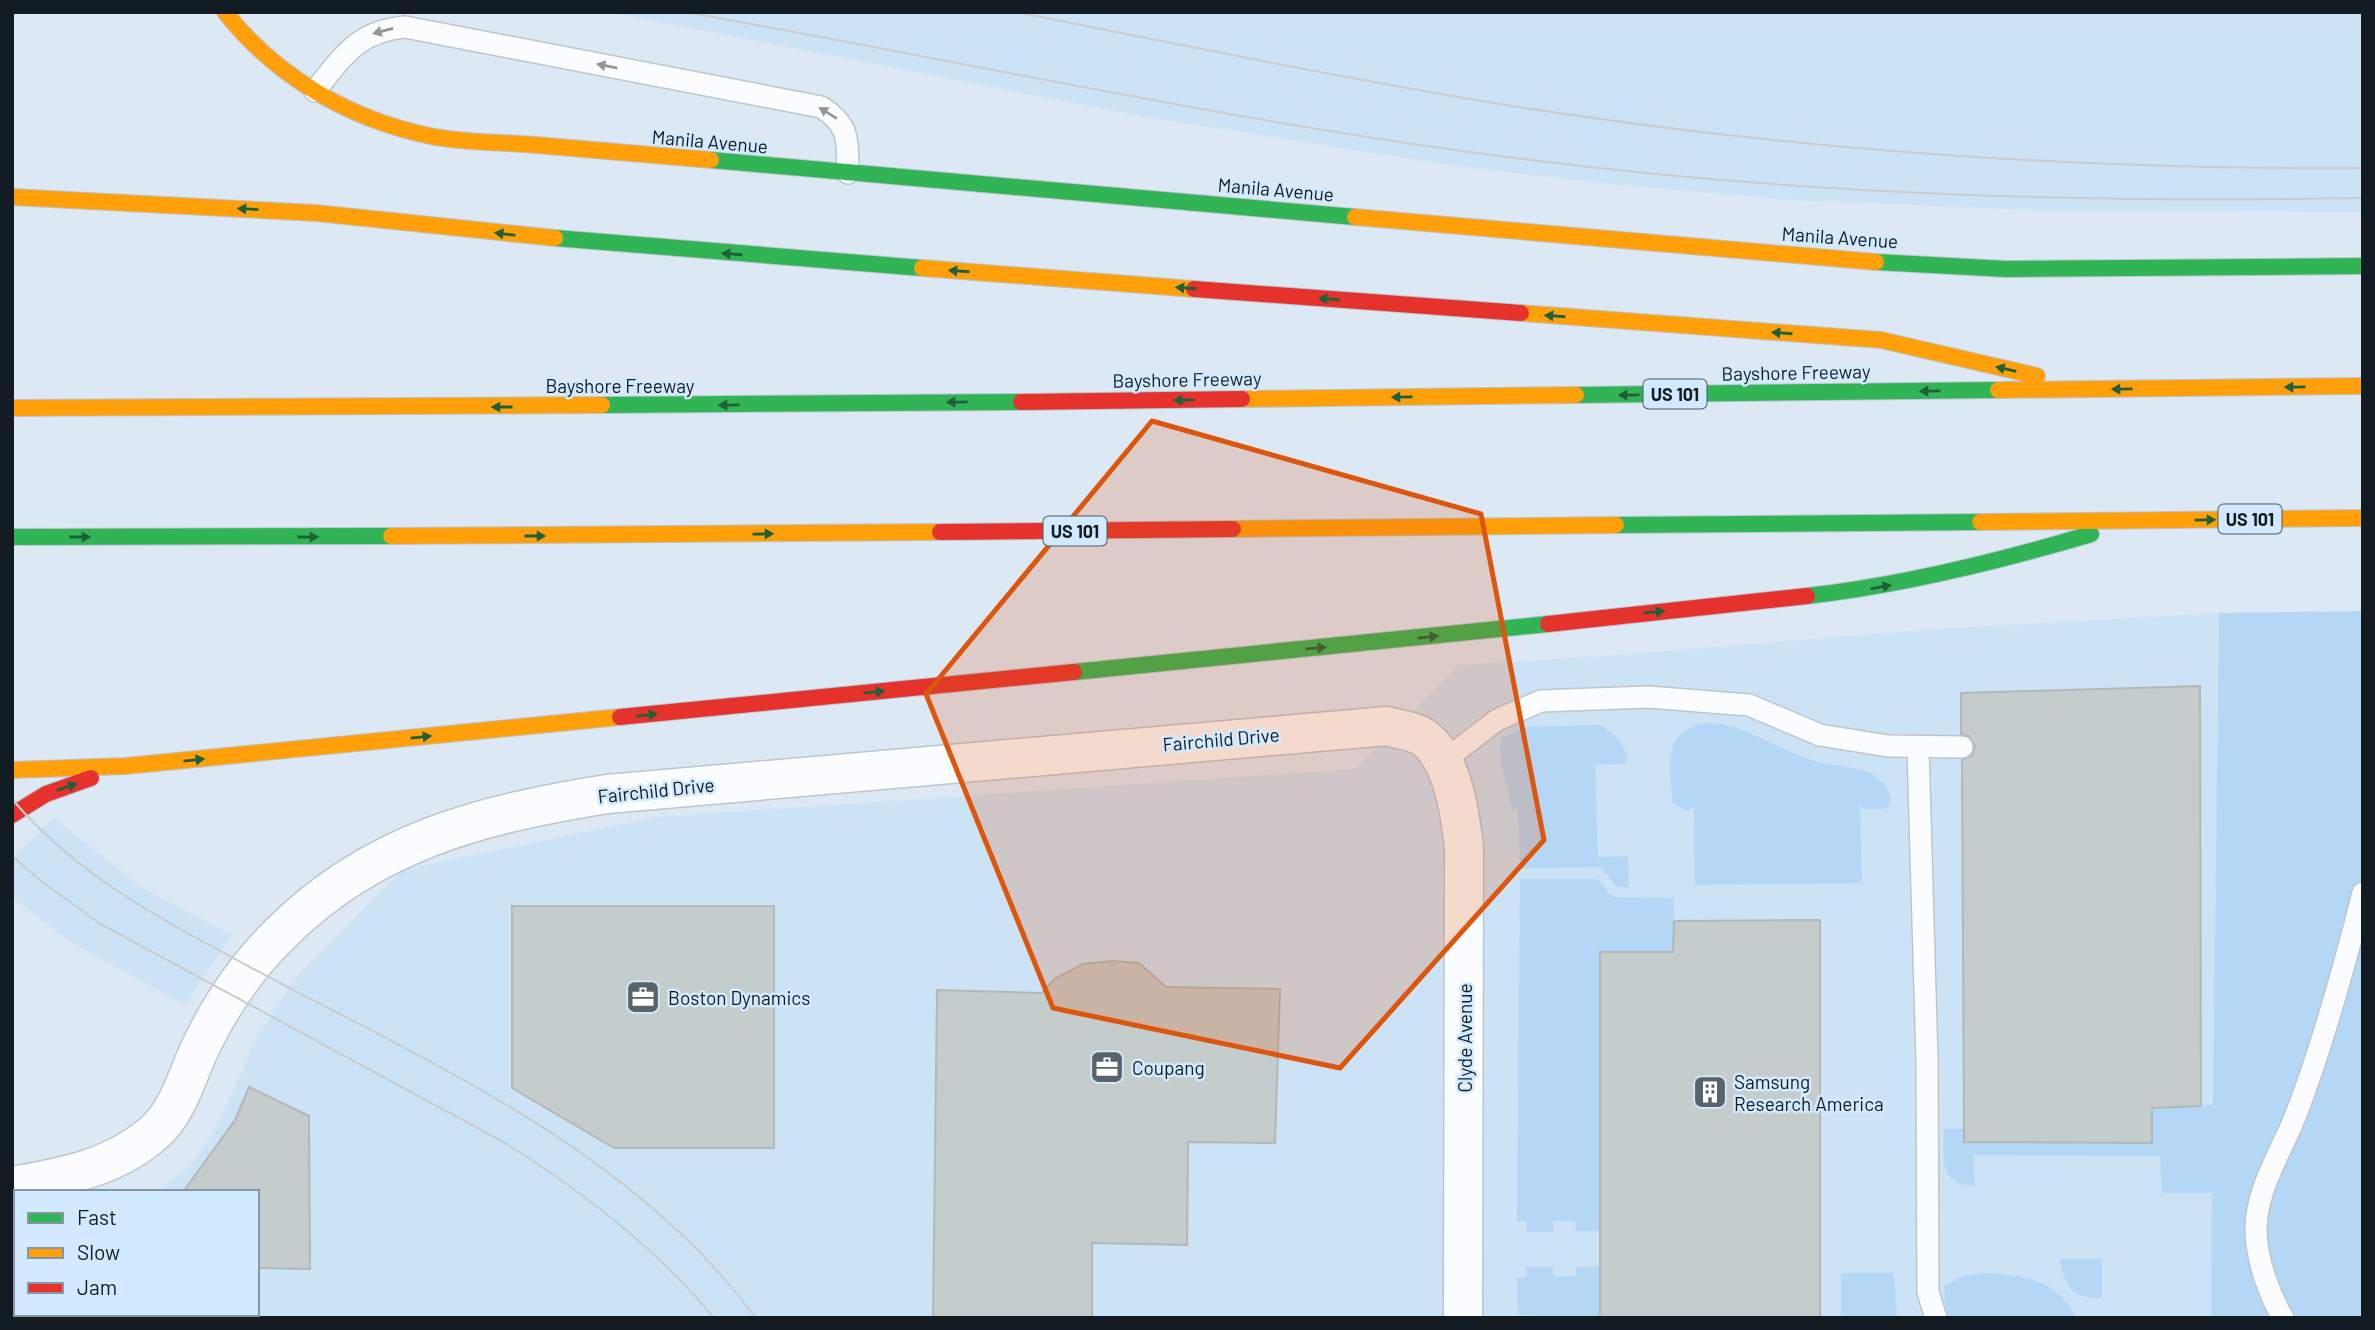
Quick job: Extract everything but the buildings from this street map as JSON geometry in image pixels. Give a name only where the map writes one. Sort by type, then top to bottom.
[{"type":"main road","name":"Manila Avenue","points":[[225,12],[270,59],[315,91],[368,118],[431,136],[1863,261],[2006,269],[2363,266]]},
{"type":"main road","points":[[12,197],[316,213],[627,246],[1881,340],[2097,389]]},
{"type":"main road","name":"Bayshore Freeway","points":[[12,408],[706,405],[2363,386]]},
{"type":"main road","name":"US 101","points":[[12,537],[666,535],[2363,518]]},
{"type":"main road","points":[[12,770],[127,766],[1360,644],[1877,588],[2003,560],[2137,521]]},
{"type":"main road","points":[[12,815],[46,794],[127,766]]},
{"type":"street","name":"Fairchild Drive","points":[[12,1186],[92,1169],[126,1154],[153,1135],[173,1109],[202,1042],[229,994],[282,932],[328,893],[385,856],[450,827],[526,807],[607,794],[1351,727],[1387,726],[1423,738],[1442,762]]},
{"type":"street","name":"Clyde Avenue","points":[[1442,762],[1457,796],[1464,847],[1463,1318]]},
{"type":"lane","points":[[315,91],[345,52],[362,39],[380,29],[405,27],[821,107],[837,118],[846,133],[848,173]]},
{"type":"lane","points":[[1442,762],[1497,720],[1541,701],[1648,697],[1749,705],[1820,735],[1918,748],[1962,747]]},
{"type":"lane","points":[[1918,748],[1927,1060],[1928,1292],[1936,1318]]},
{"type":"lane","points":[[2283,1318],[2271,1297],[2256,1233],[2259,1200],[2296,1113],[2334,1008],[2363,893]]},
{"type":"highlighted area","points":[[1152,421],[1481,514],[1544,840],[1340,1068],[1053,1008],[926,694]]},
{"type":"shaded area","points":[[608,12],[2363,12],[2363,212],[2032,210],[1791,200],[1618,185],[1455,166],[1146,117]]},
{"type":"shaded area","points":[[2363,611],[2363,1318],[2211,1318],[2212,1193],[2162,1193],[2160,1156],[1974,1155],[1975,1186],[1954,1181],[1948,1175],[1944,1160],[1944,1129],[1964,1129],[1965,1142],[2152,1143],[2152,1108],[2213,1105],[2219,613]]},
{"type":"shaded area","points":[[2219,613],[2222,1318],[88,1318],[259,1316],[259,1190],[159,1190],[189,1167],[214,1132],[259,1034],[298,975],[402,870],[656,817],[1355,769],[1459,665],[1934,629]]},
{"type":"shaded area","points":[[1705,723],[1735,728],[1821,763],[1861,769],[1882,781],[1890,794],[1886,809],[1865,809],[1860,804],[1862,883],[1695,885],[1694,808],[1686,811],[1672,803],[1670,764],[1675,743],[1681,734]]},
{"type":"shaded area","points":[[1600,725],[1618,738],[1628,757],[1625,764],[1595,765],[1598,857],[1628,856],[1629,887],[1617,887],[1600,867],[1520,868],[1518,809],[1512,809],[1501,764],[1502,738],[1525,727]]},
{"type":"shaded area","points":[[54,818],[143,888],[232,935],[185,1005],[69,941],[12,897],[12,858]]},
{"type":"shaded area","points":[[1520,879],[1598,879],[1612,897],[1674,898],[1673,952],[1601,952],[1600,1231],[1576,1231],[1575,1221],[1553,1221],[1553,1232],[1527,1232],[1526,1221],[1517,1221]]},
{"type":"shaded area","points":[[2059,1259],[2102,1259],[2102,1298],[2082,1296],[2071,1289]]},
{"type":"shaded area","points":[[1600,1266],[1600,1318],[1518,1315],[1517,1278],[1527,1277],[1526,1267],[1553,1267],[1554,1277],[1576,1276],[1576,1267]]},
{"type":"shaded area","points":[[1841,1273],[1894,1273],[1897,1318],[1841,1318]]},
{"type":"shaded area","points":[[1985,1273],[2038,1282],[2060,1295],[2076,1318],[1946,1318],[1944,1286],[1963,1276]]},
{"type":"tram line","points":[[685,12],[1319,129],[1425,146],[1635,172],[1842,189],[1946,194],[2155,199],[2363,198]]},
{"type":"tram line","points":[[1016,12],[1450,96],[1724,135],[2043,161],[2256,168],[2363,168]]},
{"type":"tram line","points":[[12,799],[64,851],[152,913],[455,1075],[588,1157],[649,1205],[705,1258],[756,1318]]},
{"type":"tram line","points":[[12,856],[41,881],[99,923],[507,1144],[536,1163],[591,1202],[643,1245],[714,1318]]},
{"type":"traffic: fast","points":[[711,160],[1355,217]]},
{"type":"traffic: fast","points":[[555,238],[922,268]]},
{"type":"traffic: fast","points":[[1876,262],[2006,269],[2363,266]]},
{"type":"traffic: fast","points":[[1576,395],[1998,390]]},
{"type":"traffic: fast","points":[[602,405],[1021,402]]},
{"type":"traffic: fast","points":[[1616,525],[1980,522]]},
{"type":"traffic: fast","points":[[1807,596],[1879,586],[1950,571],[2091,534]]},
{"type":"traffic: fast","points":[[12,537],[391,536]]},
{"type":"traffic: fast","points":[[1074,672],[1548,624]]},
{"type":"traffic: slow","points":[[225,12],[267,56],[316,92],[371,119],[400,128],[456,140],[711,160]]},
{"type":"traffic: slow","points":[[12,197],[316,213],[555,238]]},
{"type":"traffic: slow","points":[[1355,217],[1876,262]]},
{"type":"traffic: slow","points":[[922,268],[1194,289]]},
{"type":"traffic: slow","points":[[1521,313],[1881,340],[2037,376]]},
{"type":"traffic: slow","points":[[1998,390],[2363,386]]},
{"type":"traffic: slow","points":[[1242,399],[1576,395]]},
{"type":"traffic: slow","points":[[12,408],[602,405]]},
{"type":"traffic: slow","points":[[1980,522],[2363,518]]},
{"type":"traffic: slow","points":[[1233,529],[1616,525]]},
{"type":"traffic: slow","points":[[391,536],[940,532]]},
{"type":"traffic: slow","points":[[12,770],[126,766],[620,717]]},
{"type":"traffic: jam","points":[[1194,289],[1521,313]]},
{"type":"traffic: jam","points":[[1021,402],[1242,399]]},
{"type":"traffic: jam","points":[[940,532],[1233,529]]},
{"type":"traffic: jam","points":[[1548,624],[1807,596]]},
{"type":"traffic: jam","points":[[620,717],[1074,672]]},
{"type":"traffic: jam","points":[[12,815],[46,794],[91,778]]},
{"type":"place","name":"Boston Dynamics","points":[[643,997]]},
{"type":"place","name":"Coupang","points":[[1107,1067]]},
{"type":"place","name":"Samsung Research America","points":[[1710,1092]]}]
